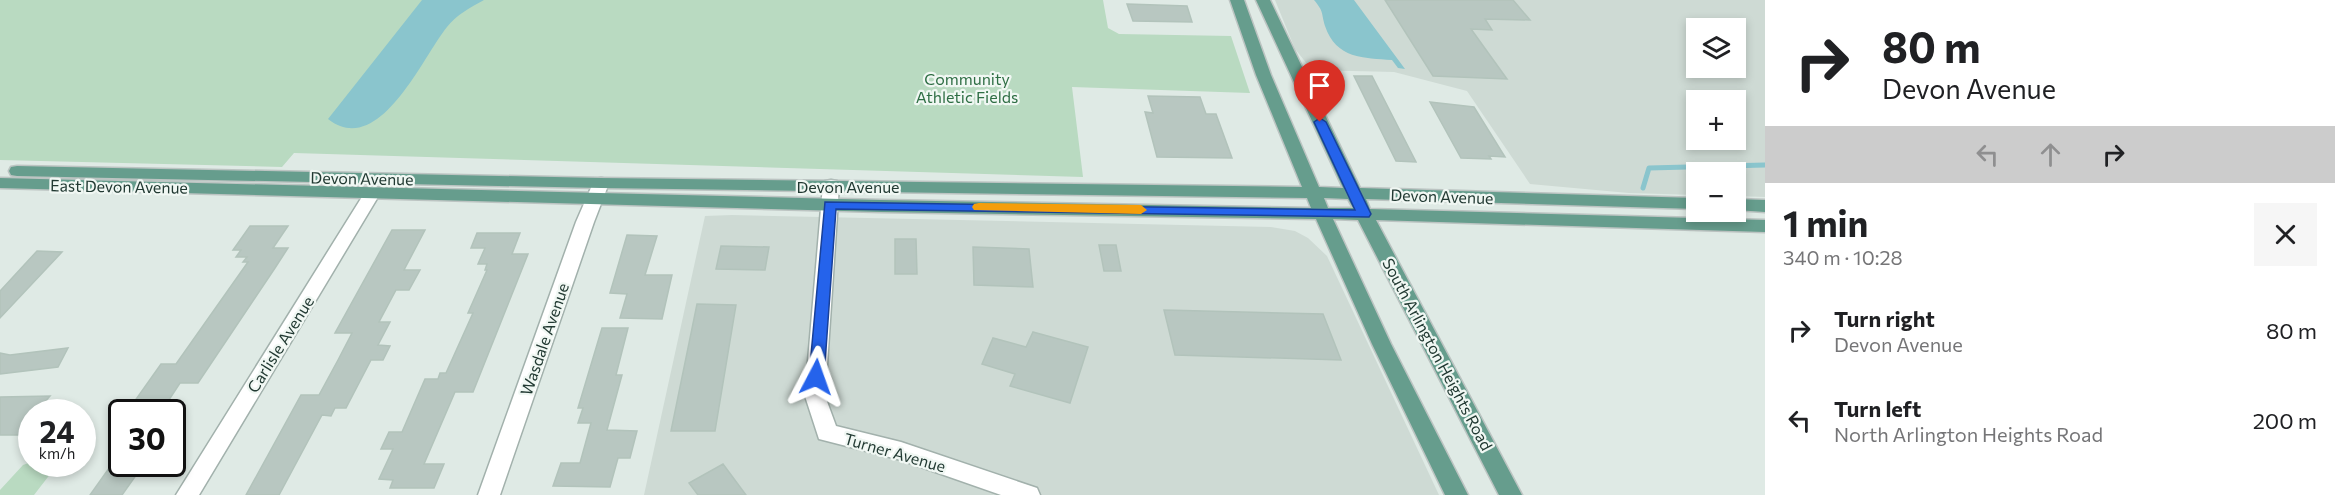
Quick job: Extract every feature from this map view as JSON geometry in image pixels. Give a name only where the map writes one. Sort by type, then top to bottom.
[{"type":"main road","points":[[1237,0],[1267,84],[1313,193],[1402,385],[1457,495]]},
{"type":"main road","name":"South Arlington Heights Road","points":[[1263,0],[1364,214],[1511,495]]},
{"type":"main road","name":"Devon Avenue","points":[[0,171],[830,195],[1765,226]]},
{"type":"main road","name":"East Devon Avenue","points":[[0,183],[237,188]]},
{"type":"main road","name":"Devon Avenue","points":[[237,188],[373,192],[598,190]]},
{"type":"main road","name":"Devon Avenue","points":[[830,195],[1313,193],[1686,203]]},
{"type":"main road","points":[[1746,205],[1765,206]]},
{"type":"street","name":"Wasdale Avenue","points":[[489,495],[598,190]]},
{"type":"street","name":"Carlisle Avenue","points":[[187,495],[373,192]]},
{"type":"street","name":"Turner Avenue","points":[[830,195],[815,396],[827,433],[901,451],[1029,495]]},
{"type":"shaded area","points":[[1275,0],[1765,0],[1765,197],[1746,196],[1746,162],[1686,162],[1686,195],[1629,193],[1530,184],[1467,91],[1394,72],[1312,70],[1295,49]]},
{"type":"shaded area","points":[[705,216],[1271,227],[1295,231],[1308,238],[1327,256],[1439,495],[644,495]]},
{"type":"green space","name":"Community Athletic Fields","points":[[0,0],[1103,0],[1108,28],[1119,34],[1231,36],[1250,93],[1072,87],[1083,177],[294,153],[282,167],[0,160]]},
{"type":"green space","points":[[18,470],[18,477],[48,477],[34,495],[0,495],[0,490]]},
{"type":"water","points":[[422,0],[484,0],[451,23],[397,100],[381,116],[365,126],[347,128],[328,119]]},
{"type":"water","points":[[1314,0],[1354,0],[1405,69],[1398,68],[1392,60],[1352,55],[1336,45],[1325,26],[1321,10]]},
{"type":"building","points":[[1385,0],[1513,0],[1530,20],[1485,19],[1492,30],[1471,29],[1507,79],[1433,76]]},
{"type":"building","points":[[1127,4],[1187,6],[1192,22],[1133,21]]},
{"type":"building","points":[[1354,76],[1372,76],[1416,162],[1396,161]]},
{"type":"building","points":[[1148,96],[1200,97],[1206,114],[1216,114],[1232,158],[1157,157],[1145,112],[1153,113]]},
{"type":"building","points":[[1430,102],[1474,107],[1505,157],[1461,158]]},
{"type":"building","points":[[250,226],[288,226],[273,248],[288,248],[198,383],[180,383],[170,399],[136,399],[161,364],[176,364],[248,262],[243,262],[247,257],[236,257],[241,250],[233,250]]},
{"type":"building","points":[[392,230],[425,230],[404,270],[420,270],[409,290],[396,290],[379,322],[390,322],[378,345],[390,346],[383,360],[371,360],[346,408],[335,408],[331,416],[322,415],[279,495],[246,495],[301,395],[319,395],[352,333],[335,333]]},
{"type":"building","points":[[477,233],[520,233],[512,254],[528,254],[473,392],[455,392],[424,464],[444,464],[434,488],[390,488],[393,480],[379,479],[393,449],[381,449],[389,432],[402,432],[425,379],[438,379],[440,373],[446,373],[473,313],[468,313],[487,270],[485,270],[487,264],[478,264],[485,248],[471,248]]},
{"type":"building","points":[[627,235],[657,236],[645,275],[672,275],[662,319],[620,318],[627,294],[610,293]]},
{"type":"building","points":[[895,239],[916,239],[917,274],[895,274]]},
{"type":"building","points":[[1099,245],[1116,245],[1121,271],[1104,271]]},
{"type":"building","points":[[721,246],[769,247],[765,270],[716,269]]},
{"type":"building","points":[[973,247],[1029,249],[1033,287],[974,285]]},
{"type":"building","points":[[37,251],[62,252],[0,318],[0,291]]},
{"type":"building","points":[[697,304],[736,305],[715,431],[671,431]]},
{"type":"building","points":[[1164,310],[1323,314],[1341,360],[1175,355]]},
{"type":"building","points":[[602,328],[628,328],[616,375],[622,375],[607,430],[637,431],[630,458],[618,458],[610,487],[553,486],[561,463],[580,463],[591,423],[578,423],[583,408],[578,408]]},
{"type":"building","points":[[1033,332],[1088,347],[1070,403],[1010,386],[1015,374],[982,364],[993,338],[1026,347]]},
{"type":"building","points":[[68,348],[58,367],[0,374],[0,353],[10,355]]},
{"type":"building","points":[[50,396],[47,399],[18,399],[18,435],[0,435],[0,397]]},
{"type":"building","points":[[723,464],[746,495],[698,495],[689,483]]},
{"type":"building","points":[[108,470],[108,477],[135,477],[122,495],[90,495]]},
{"type":"waterway","points":[[1643,188],[1649,168],[1765,165]]},
{"type":"slow traffic","points":[[979,207],[1141,210]]},
{"type":"route","points":[[816,377],[830,205],[1364,214],[1320,122]]}]
